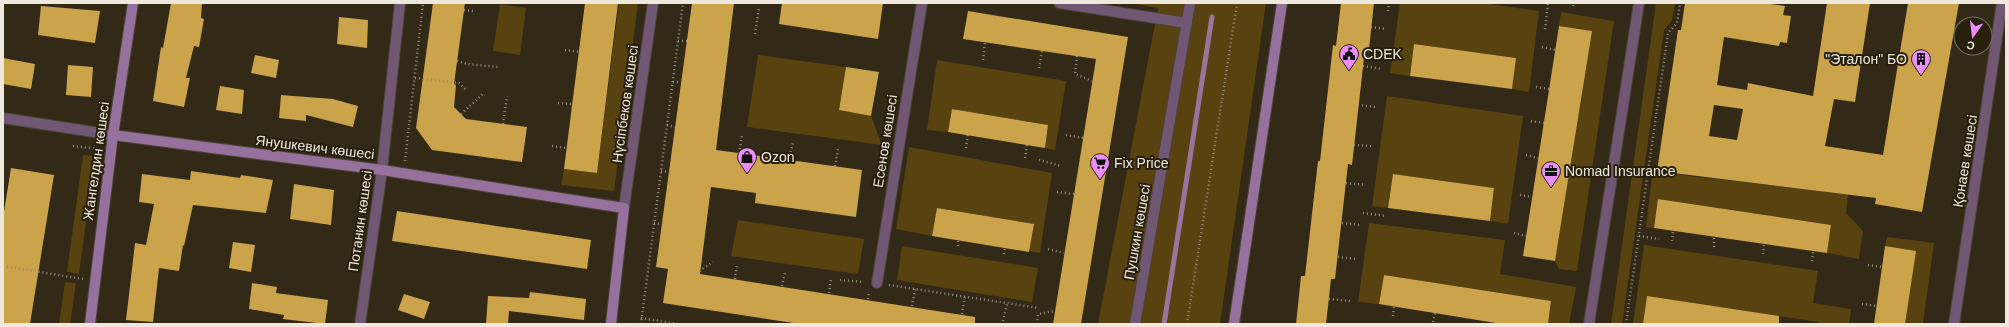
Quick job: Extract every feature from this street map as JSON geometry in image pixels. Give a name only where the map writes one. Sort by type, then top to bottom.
[{"type":"street","name":"Жангелдин көшесі","points":[[90,324],[113,135],[133,3]]},
{"type":"street","name":"Потанин көшесі","points":[[360,324],[382,170],[400,3]]},
{"type":"street","name":"Нүсіпбеков көшесі","points":[[624,208],[653,3]]},
{"type":"street","name":"Есенов көшесі","points":[[876,283],[922,3]]},
{"type":"street","points":[[1059,3],[1187,23]]},
{"type":"street","name":"Пушкин көшесі","points":[[1135,324],[1190,3]]},
{"type":"street","points":[[1234,324],[1282,3]]},
{"type":"street","points":[[1589,324],[1639,3]]},
{"type":"street","name":"Қонаев көшесі","points":[[1954,324],[2002,3]]},
{"type":"street","name":"Янушкевич көшесі","points":[[3,118],[113,135],[404,173],[624,208]]},
{"type":"street","points":[[611,324],[624,208]]},
{"type":"path","points":[[404,173],[423,3]]},
{"type":"path","points":[[641,324],[683,3]]},
{"type":"path","points":[[1187,324],[1237,3]]},
{"type":"path","points":[[1388,11],[1389,3]]},
{"type":"path","points":[[1544,29],[1548,3]]},
{"type":"path","points":[[1626,324],[1668,33],[1677,22],[1680,3]]},
{"type":"path","points":[[755,34],[759,8]]},
{"type":"path","points":[[464,10],[474,11]]},
{"type":"path","points":[[1371,27],[1386,29]]},
{"type":"path","points":[[678,41],[687,41]]},
{"type":"path","points":[[983,60],[985,42]]},
{"type":"path","points":[[1542,47],[1556,50]]},
{"type":"path","points":[[565,50],[579,52]]},
{"type":"path","points":[[1039,68],[1042,51]]},
{"type":"path","points":[[1077,56],[1075,74],[1092,81]]},
{"type":"path","points":[[457,61],[467,64],[498,67]]},
{"type":"path","points":[[1363,66],[1381,69]]},
{"type":"path","points":[[415,78],[459,83],[466,90]]},
{"type":"path","points":[[673,82],[682,82]]},
{"type":"path","points":[[1536,87],[1549,89]]},
{"type":"path","points":[[461,114],[484,93]]},
{"type":"path","points":[[503,124],[507,96]]},
{"type":"path","points":[[558,103],[572,104]]},
{"type":"path","points":[[1358,106],[1376,107]]},
{"type":"path","points":[[1531,121],[1544,123]]},
{"type":"path","points":[[667,126],[676,127]]},
{"type":"path","points":[[740,153],[742,135]]},
{"type":"path","points":[[966,148],[968,135]]},
{"type":"path","points":[[1066,135],[1083,138]]},
{"type":"path","points":[[790,160],[793,142]]},
{"type":"path","points":[[1025,158],[1027,145]]},
{"type":"path","points":[[1354,145],[1371,146]]},
{"type":"path","points":[[73,146],[100,149]]},
{"type":"path","points":[[552,146],[566,148]]},
{"type":"path","points":[[835,166],[838,149]]},
{"type":"path","points":[[1526,155],[1538,158]]},
{"type":"path","points":[[1039,160],[1061,166]]},
{"type":"path","points":[[661,171],[670,172]]},
{"type":"path","points":[[1346,184],[1366,185]]},
{"type":"path","points":[[1057,192],[1074,194]]},
{"type":"path","points":[[1520,195],[1532,197]]},
{"type":"path","points":[[1363,213],[1386,216]]},
{"type":"path","points":[[654,223],[663,224]]},
{"type":"path","points":[[1342,224],[1361,226]]},
{"type":"path","points":[[1672,241],[1673,231]]},
{"type":"path","points":[[1514,233],[1526,236]]},
{"type":"path","points":[[1639,236],[1659,239]]},
{"type":"path","points":[[1714,237],[1714,247]]},
{"type":"path","points":[[958,240],[958,246]]},
{"type":"path","points":[[1763,254],[1764,244]]},
{"type":"path","points":[[1004,254],[1005,248]]},
{"type":"path","points":[[1048,250],[1064,253]]},
{"type":"path","points":[[1812,261],[1813,251]]},
{"type":"path","points":[[1338,257],[1357,259]]},
{"type":"path","points":[[696,273],[713,262]]},
{"type":"path","points":[[1868,264],[1882,267]]},
{"type":"path","points":[[735,279],[737,265]]},
{"type":"path","points":[[3,266],[83,279]]},
{"type":"path","points":[[782,286],[785,272]]},
{"type":"path","points":[[829,293],[831,279]]},
{"type":"path","points":[[840,280],[876,283],[1039,308]]},
{"type":"path","points":[[912,306],[915,289]]},
{"type":"path","points":[[962,314],[965,296]]},
{"type":"path","points":[[1329,299],[1351,301]]},
{"type":"path","points":[[1004,321],[1007,303]]},
{"type":"path","points":[[1862,304],[1876,306]]},
{"type":"path","points":[[1393,316],[1394,307]]},
{"type":"path","points":[[1037,324],[1038,314],[1055,311]]},
{"type":"path","points":[[1433,322],[1435,313]]},
{"type":"path","points":[[641,318],[678,324]]},
{"type":"shaded area","points":[[619,3],[638,3],[614,191],[561,185],[564,169],[597,173]]},
{"type":"shaded area","points":[[1130,3],[1266,3],[1220,324],[1098,324],[1158,8]]},
{"type":"shaded area","points":[[1400,3],[1483,3],[1539,11],[1529,92],[1512,89],[1515,58],[1414,44],[1410,76],[1390,73]]},
{"type":"shaded area","points":[[1656,3],[1675,3],[1672,20],[1664,30],[1622,324],[1611,324]]},
{"type":"shaded area","points":[[500,4],[526,8],[520,55],[493,51]]},
{"type":"shaded area","points":[[1561,12],[1614,21],[1577,271],[1559,269],[1555,261],[1591,31],[1559,26]]},
{"type":"shaded area","points":[[758,55],[846,67],[839,110],[871,116],[882,145],[747,127]]},
{"type":"shaded area","points":[[937,60],[1066,81],[1055,150],[1045,148],[1048,125],[952,109],[948,132],[927,130]]},
{"type":"shaded area","points":[[1387,96],[1523,116],[1508,224],[1490,221],[1494,188],[1393,174],[1388,208],[1372,206]]},
{"type":"shaded area","points":[[909,147],[1052,173],[1040,253],[1029,251],[1034,224],[937,208],[932,236],[896,229]]},
{"type":"shaded area","points":[[83,155],[95,156],[79,274],[67,272]]},
{"type":"shaded area","points":[[1657,171],[1848,194],[1846,213],[1863,231],[1859,259],[1827,253],[1831,225],[1659,199],[1654,228],[1646,227],[1652,177]]},
{"type":"shaded area","points":[[738,220],[864,239],[858,274],[731,256]]},
{"type":"shaded area","points":[[1369,223],[1505,240],[1500,274],[1576,287],[1569,324],[1548,324],[1551,301],[1384,275],[1379,304],[1358,302]]},
{"type":"shaded area","points":[[1887,237],[1934,243],[1923,324],[1905,324],[1915,251],[1885,246]]},
{"type":"shaded area","points":[[1644,245],[1818,271],[1813,303],[1851,309],[1849,324],[1819,324],[1819,322],[1647,297],[1643,324],[1633,324]]},
{"type":"shaded area","points":[[902,246],[1038,268],[1032,302],[897,280]]},
{"type":"shaded area","points":[[65,282],[76,283],[70,324],[59,324]]},
{"type":"building","points":[[171,3],[202,3],[201,18],[204,19],[199,47],[194,46],[186,78],[190,78],[184,107],[153,101],[161,47],[163,48]]},
{"type":"building","points":[[433,3],[465,3],[454,84],[456,85],[454,107],[466,119],[527,127],[522,162],[432,150],[416,128]]},
{"type":"building","points":[[585,3],[618,3],[597,173],[564,169]]},
{"type":"building","points":[[692,3],[734,3],[716,150],[862,170],[856,217],[755,203],[756,193],[711,187],[700,274],[975,317],[975,324],[800,324],[663,303],[668,269],[656,267]]},
{"type":"building","points":[[782,3],[883,3],[878,39],[779,24]]},
{"type":"building","points":[[1341,3],[1374,3],[1369,49],[1365,49],[1352,165],[1348,164],[1335,279],[1331,279],[1326,324],[1296,324],[1301,276],[1305,276],[1333,45],[1336,46]]},
{"type":"building","points":[[1685,3],[1762,3],[1785,6],[1783,15],[1791,16],[1787,43],[1780,42],[1779,46],[1724,37],[1717,85],[1747,90],[1748,83],[1813,96],[1827,3],[1870,3],[1855,102],[1834,99],[1825,146],[1883,155],[1908,3],[1959,3],[1957,16],[1953,16],[1953,37],[1922,212],[1875,204],[1876,198],[1657,171],[1678,30],[1681,30]],"holes":[[[1714,105],[1743,109],[1737,140],[1709,136]]]},
{"type":"building","points":[[41,6],[100,11],[95,43],[38,35]]},
{"type":"building","points":[[968,11],[1128,37],[1081,324],[1053,324],[1096,59],[963,39]]},
{"type":"building","points":[[339,17],[368,20],[367,48],[337,44]]},
{"type":"building","points":[[1559,26],[1592,31],[1555,261],[1523,256]]},
{"type":"building","points":[[1414,44],[1516,58],[1512,89],[1410,76]]},
{"type":"building","points":[[255,55],[279,60],[276,78],[251,73]]},
{"type":"building","points":[[3,58],[35,64],[31,89],[3,84]]},
{"type":"building","points":[[68,65],[93,67],[91,97],[66,95]]},
{"type":"building","points":[[846,67],[879,72],[871,116],[839,110]]},
{"type":"building","points":[[220,86],[244,90],[242,114],[216,110]]},
{"type":"building","points":[[281,95],[333,99],[358,106],[353,127],[306,115],[306,121],[279,118]]},
{"type":"building","points":[[952,109],[1048,125],[1045,148],[948,132]]},
{"type":"building","points":[[11,168],[54,175],[30,324],[3,324],[3,218]]},
{"type":"building","points":[[191,171],[240,178],[241,175],[273,180],[266,213],[193,205],[184,246],[183,245],[179,271],[159,268],[153,322],[126,320],[135,243],[146,245],[154,204],[139,202],[142,174],[190,180]]},
{"type":"building","points":[[1393,174],[1494,188],[1490,221],[1388,208]]},
{"type":"building","points":[[294,184],[334,190],[331,225],[290,219]]},
{"type":"building","points":[[1658,199],[1831,225],[1827,253],[1654,228]]},
{"type":"building","points":[[937,208],[1034,224],[1029,252],[932,236]]},
{"type":"building","points":[[397,211],[591,240],[587,269],[392,241]]},
{"type":"building","points":[[233,242],[255,245],[251,272],[229,268]]},
{"type":"building","points":[[1885,246],[1916,251],[1905,324],[1874,324]]},
{"type":"building","points":[[1384,275],[1551,301],[1548,324],[1502,324],[1379,304]]},
{"type":"building","points":[[252,283],[277,287],[276,293],[328,300],[325,324],[283,319],[284,315],[249,309]]},
{"type":"building","points":[[530,292],[586,299],[584,320],[509,311],[508,324],[486,324],[488,296],[529,298]]},
{"type":"building","points":[[404,294],[430,302],[424,319],[398,310]]},
{"type":"building","points":[[1647,296],[1779,316],[1779,324],[1643,324]]},
{"type":"waterway","points":[[1164,324],[1212,17]]},
{"type":"place","name":"CDEK","points":[[1349,71]]},
{"type":"place","name":"\"Эталон\" БО","points":[[1921,76]]},
{"type":"place","name":"Ozon","points":[[747,174]]},
{"type":"place","name":"Fix Price","points":[[1100,180]]},
{"type":"place","name":"Nomad Insurance","points":[[1551,188]]}]
